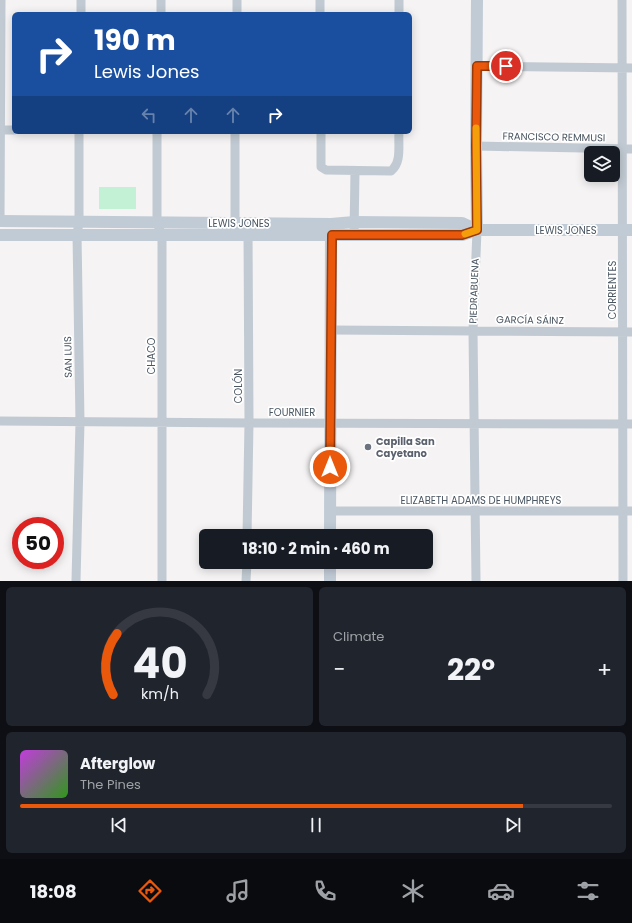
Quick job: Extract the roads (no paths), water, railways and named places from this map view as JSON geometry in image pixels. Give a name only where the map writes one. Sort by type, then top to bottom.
[{"type":"main road","name":"PIEDRABUENA","points":[[477,0],[477,230]]},
{"type":"main road","name":"LEWIS JONES","points":[[0,221],[162,235],[235,229],[331,229],[354,235],[462,235],[477,230],[628,230]]},
{"type":"main road","name":"LEWIS JONES","points":[[0,234],[157,222],[235,229]]},
{"type":"main road","name":"LEWIS JONES","points":[[331,229],[354,222],[462,223],[477,230]]},
{"type":"main road","points":[[330,529],[329,423],[331,229]]},
{"type":"main road","points":[[330,569],[330,581]]},
{"type":"street","points":[[0,221],[1,0]]},
{"type":"street","points":[[81,0],[81,12]]},
{"type":"street","points":[[161,0],[161,12]]},
{"type":"street","points":[[237,0],[237,12]]},
{"type":"street","points":[[320,0],[320,12]]},
{"type":"street","points":[[399,0],[399,12]]},
{"type":"street","name":"CORRIENTES","points":[[622,0],[627,68],[628,230],[628,511],[623,581]]},
{"type":"street","points":[[477,66],[627,68]]},
{"type":"street","points":[[1,130],[12,130]]},
{"type":"street","name":"SAN LUIS","points":[[76,581],[80,422],[78,228],[79,134]]},
{"type":"street","name":"CHACO","points":[[157,134],[157,222],[162,235],[162,581]]},
{"type":"street","points":[[235,134],[235,229]]},
{"type":"street","points":[[321,134],[321,167],[326,170],[355,171],[391,171],[396,167],[398,161],[399,134]]},
{"type":"street","name":"FRANCISCO REMMUSI","points":[[476,146],[627,149]]},
{"type":"street","points":[[354,235],[355,171]]},
{"type":"street","name":"COLÓN","points":[[247,529],[249,423],[248,229]]},
{"type":"street","name":"PIEDRABUENA","points":[[476,581],[473,331],[477,230]]},
{"type":"street","name":"GARCÍA SÁINZ","points":[[331,330],[627,332]]},
{"type":"street","name":"FOURNIER","points":[[0,421],[627,424]]},
{"type":"street","name":"ELIZABETH ADAMS DE HUMPHREYS","points":[[330,510],[628,511]]},
{"type":"street","points":[[246,581],[247,569]]},
{"type":"place","name":"Capilla San Cayetano","points":[[368,447]]}]
